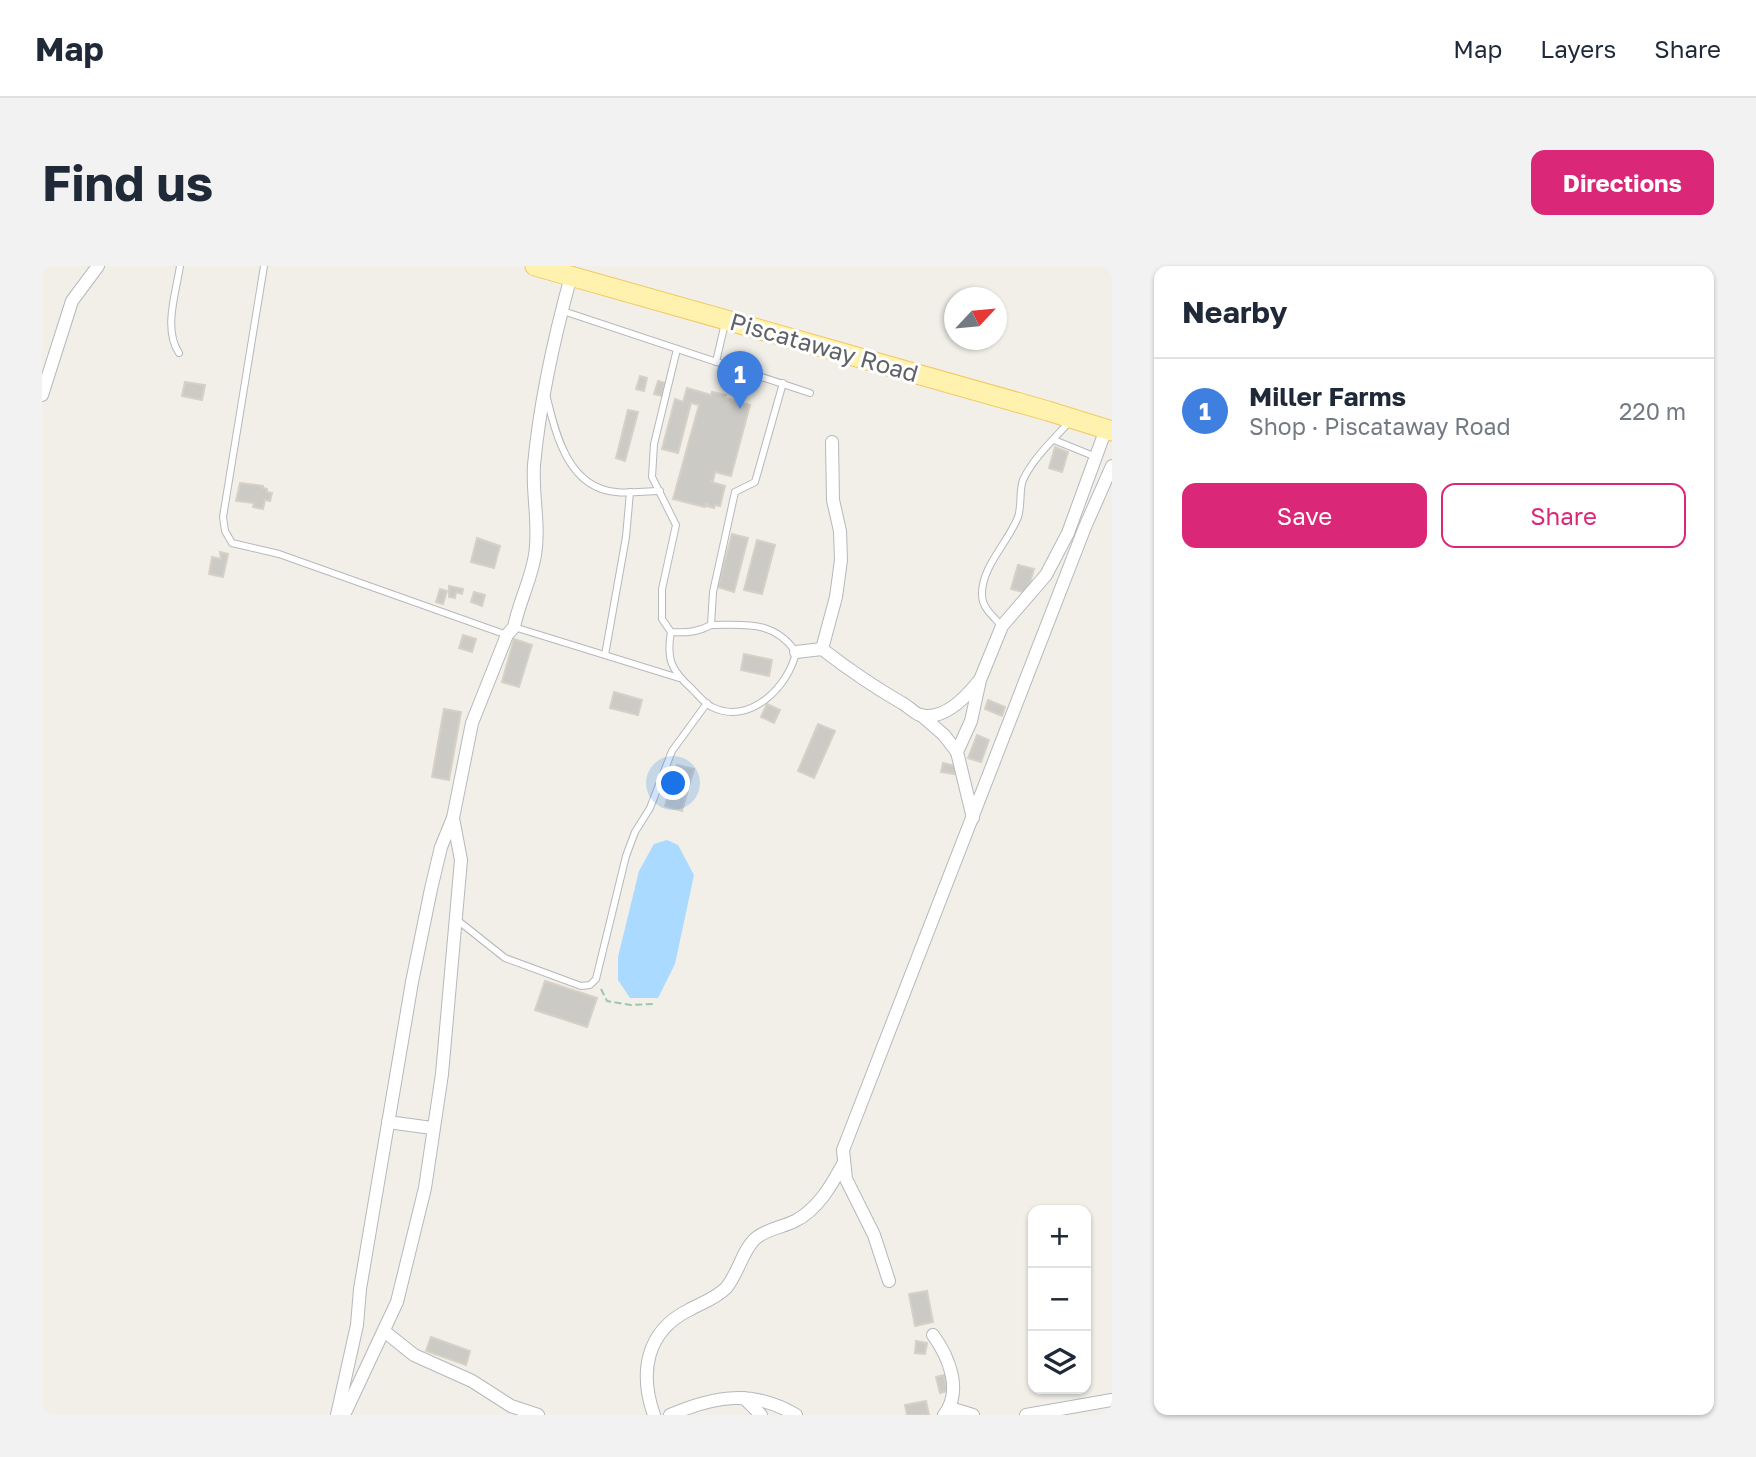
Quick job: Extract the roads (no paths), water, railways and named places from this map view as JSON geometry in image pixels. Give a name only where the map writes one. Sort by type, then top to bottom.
[{"type":"main road","name":"Piscataway Road","points":[[535,266],[1109,430]]},
{"type":"street","points":[[42,395],[72,301],[98,266]]},
{"type":"street","points":[[337,1415],[358,1325],[359,1289],[412,982],[431,889],[441,847],[453,818],[472,723],[510,631],[532,568],[537,541],[533,485],[544,386],[571,276]]},
{"type":"street","points":[[957,752],[971,721],[980,680],[1002,626],[1046,575],[1068,533],[1109,430]]},
{"type":"street","points":[[822,649],[836,597],[841,561],[840,531],[833,500],[832,442]]},
{"type":"street","points":[[889,1281],[874,1235],[846,1179],[843,1150],[1085,527],[1112,466]]},
{"type":"street","points":[[796,652],[822,649],[873,687],[920,715],[944,735],[957,752],[973,818]]},
{"type":"street","points":[[920,715],[937,714],[953,707],[969,694],[980,680]]},
{"type":"street","points":[[344,1415],[397,1302],[425,1188],[432,1128],[442,1082],[461,860],[453,818]]},
{"type":"street","points":[[388,1122],[432,1128]]},
{"type":"street","points":[[654,1415],[647,1386],[647,1369],[655,1339],[662,1329],[672,1320],[711,1300],[725,1289],[756,1238],[806,1213],[830,1187],[843,1164]]},
{"type":"street","points":[[384,1331],[414,1356],[472,1381],[511,1406],[538,1415]]},
{"type":"street","points":[[933,1335],[945,1352],[952,1376],[947,1412],[973,1415]]},
{"type":"street","points":[[670,1415],[718,1398],[743,1397],[769,1402],[796,1415]]},
{"type":"street","points":[[743,1397],[761,1415]]},
{"type":"street","points":[[1026,1415],[1112,1400]]},
{"type":"lane","points":[[179,353],[171,341],[171,327],[180,266]]},
{"type":"lane","points":[[264,266],[223,517],[225,531],[232,543],[279,554],[510,631],[605,655],[681,679]]},
{"type":"lane","points":[[562,311],[810,393]]},
{"type":"lane","points":[[716,362],[726,319]]},
{"type":"lane","points":[[671,632],[686,633],[701,631],[711,625],[747,623],[788,641],[796,652],[793,668],[781,684],[749,710],[732,712],[707,703],[681,679],[670,661],[668,646],[671,632],[662,619],[662,589],[676,525],[653,477],[654,444],[677,349]]},
{"type":"lane","points":[[711,625],[713,592],[735,492],[755,482],[783,383]]},
{"type":"lane","points":[[544,386],[555,429],[573,471],[595,488],[615,492],[660,491]]},
{"type":"lane","points":[[1002,626],[985,607],[982,597],[984,581],[1017,517],[1022,499],[1022,482],[1072,419]]},
{"type":"lane","points":[[1054,440],[1096,457]]},
{"type":"lane","points":[[605,655],[626,537],[630,492]]},
{"type":"lane","points":[[456,919],[505,958],[581,986],[590,985],[596,979],[626,856],[635,832],[650,808],[672,751],[707,703]]},
{"type":"water","points":[[667,840],[678,845],[694,875],[675,964],[658,998],[630,998],[618,980],[618,957],[639,871],[654,844]]},
{"type":"place","name":"Miller Farms","points":[[740,409]]}]
